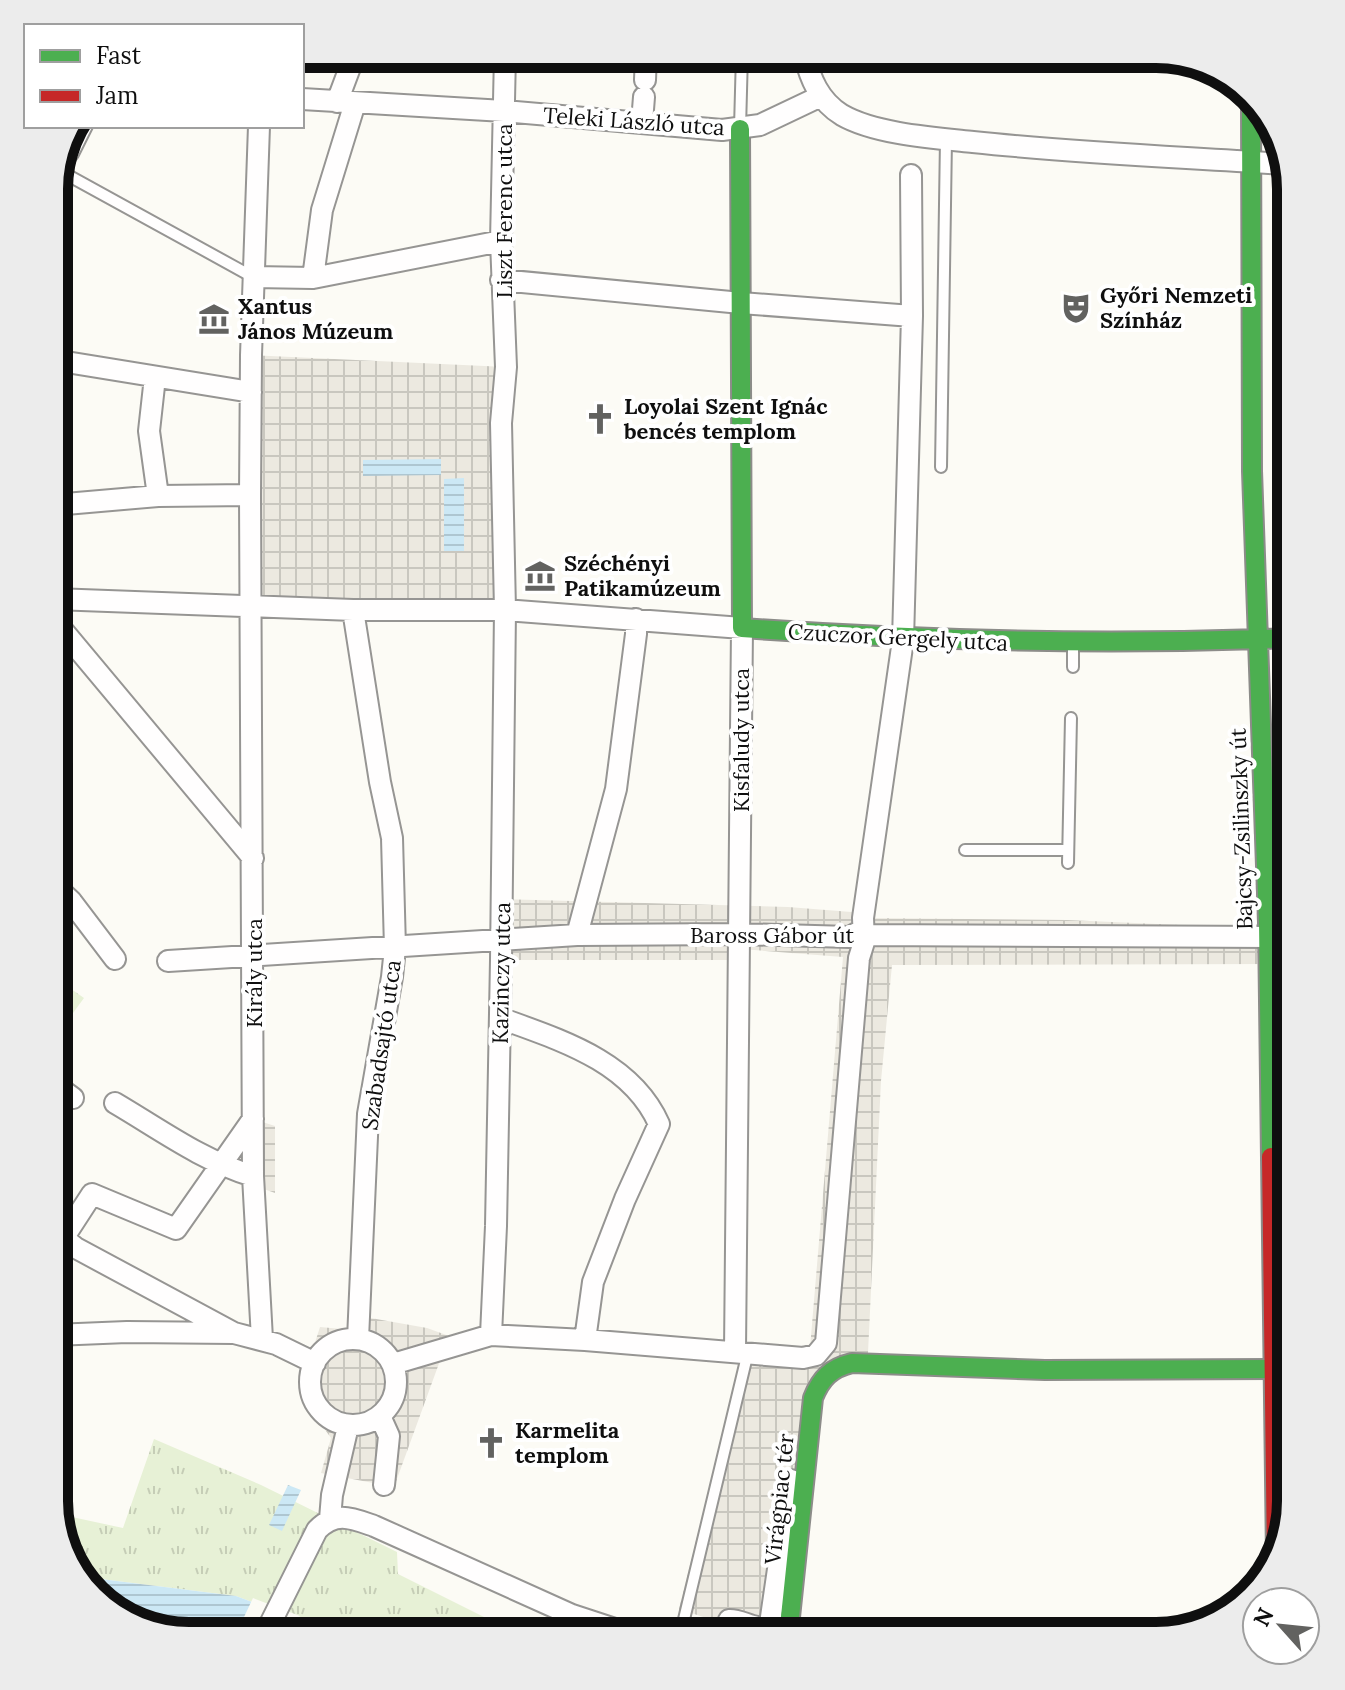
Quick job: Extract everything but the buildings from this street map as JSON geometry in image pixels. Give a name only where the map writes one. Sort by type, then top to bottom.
[{"type":"street","points":[[313,278],[322,210],[352,68]]},
{"type":"street","name":"Liszt Ferenc utca","points":[[505,68],[501,280],[506,367],[501,423],[505,610]]},
{"type":"street","points":[[642,122],[645,68]]},
{"type":"street","points":[[808,68],[821,96],[838,113],[858,122],[946,139],[1274,163]]},
{"type":"street","name":"Teleki László utca","points":[[304,99],[740,129],[770,122],[821,96]]},
{"type":"street","name":"Bajcsy-Zsilinszky út","points":[[1251,115],[1252,460],[1277,1215]]},
{"type":"street","name":"Király utca","points":[[259,128],[251,355],[250,495],[253,607],[253,1176],[262,1339]]},
{"type":"street","name":"Kisfaludy utca","points":[[740,129],[741,303],[749,375],[742,628],[742,1352]]},
{"type":"street","points":[[770,1622],[812,1356],[827,1337],[862,935],[903,640],[912,316],[911,175]]},
{"type":"street","points":[[254,277],[313,278],[501,241]]},
{"type":"street","points":[[501,280],[912,316]]},
{"type":"street","points":[[68,362],[251,392]]},
{"type":"street","points":[[155,377],[149,431],[158,496]]},
{"type":"street","points":[[68,504],[158,496],[250,495]]},
{"type":"street","name":"Czuczor Gergely utca","points":[[68,600],[353,610],[505,610],[903,640],[1073,644],[1277,639]]},
{"type":"street","name":"Szabadsajtó utca","points":[[353,610],[392,838],[395,948],[368,1114],[358,1339]]},
{"type":"street","name":"Kazinczy utca","points":[[491,1335],[496,1226],[505,610]]},
{"type":"street","points":[[577,935],[616,789],[636,619]]},
{"type":"street","points":[[68,637],[253,858]]},
{"type":"street","points":[[68,898],[115,959]]},
{"type":"street","points":[[68,905],[71,901]]},
{"type":"street","name":"Baross Gábor út","points":[[168,961],[577,935],[850,937],[857,933],[1277,938]]},
{"type":"street","points":[[500,1018],[576,1046],[623,1076],[654,1112],[659,1124],[625,1199],[593,1282],[585,1340]]},
{"type":"street","points":[[68,1094],[73,1098]]},
{"type":"street","points":[[115,1103],[167,1137],[221,1166],[253,1176]]},
{"type":"street","points":[[68,1231],[92,1194],[176,1229],[253,1119]]},
{"type":"street","points":[[68,1242],[234,1333]]},
{"type":"street","points":[[68,1334],[234,1333],[262,1339],[315,1363]]},
{"type":"street","points":[[393,1364],[491,1335],[812,1356]]},
{"type":"street","points":[[358,1339],[378,1347],[393,1364],[397,1379],[395,1393],[380,1416],[368,1423],[334,1424],[318,1409],[312,1397],[310,1383],[315,1363],[329,1347],[342,1340],[358,1339]]},
{"type":"street","name":"Virágpiac tér","points":[[789,1622],[813,1398],[817,1386],[829,1371],[852,1363],[1045,1370],[1277,1369]]},
{"type":"street","points":[[380,1416],[389,1436],[384,1485]]},
{"type":"street","points":[[330,1519],[334,1424]]},
{"type":"street","points":[[271,1622],[317,1530],[330,1519],[349,1517],[593,1622]]},
{"type":"street","points":[[729,1620],[741,1622]]},
{"type":"lane","points":[[740,129],[742,68]]},
{"type":"lane","points":[[941,467],[946,139]]},
{"type":"lane","points":[[68,181],[254,277]]},
{"type":"lane","points":[[1073,644],[1073,667]]},
{"type":"lane","points":[[1068,863],[1071,718]]},
{"type":"lane","points":[[965,850],[1068,850]]},
{"type":"lane","points":[[683,1622],[742,1352]]},
{"type":"green space","points":[[68,987],[84,998],[68,1020]]},
{"type":"green space","points":[[154,1439],[261,1485],[397,1552],[398,1574],[494,1622],[303,1622],[236,1596],[96,1578],[80,1555],[69,1516],[123,1528]]},
{"type":"shaded area","points":[[251,355],[506,367],[505,610],[253,607]]},
{"type":"shaded area","points":[[502,899],[788,907],[864,913],[864,918],[1067,920],[1180,925],[1277,922],[1277,964],[892,965],[881,1081],[868,1353],[825,1375],[790,1622],[718,1622],[679,1609],[743,1352],[810,1348],[843,957],[741,949],[740,960],[501,960]]},
{"type":"shaded area","points":[[238,1119],[253,1119],[275,1126],[275,1193],[222,1174],[238,1129]]},
{"type":"shaded area","points":[[365,1317],[427,1328],[449,1336],[394,1487],[321,1473],[331,1438],[301,1386],[320,1327],[363,1331]]},
{"type":"water","points":[[441,459],[441,475],[363,476],[363,460]]},
{"type":"water","points":[[464,478],[464,551],[444,551],[444,479]]},
{"type":"water","points":[[288,1485],[301,1490],[282,1531],[269,1525]]},
{"type":"water","points":[[96,1578],[236,1596],[303,1622],[189,1622],[158,1618],[122,1602]]},
{"type":"pier","points":[[253,1598],[300,1616],[297,1622],[242,1622]]},
{"type":"traffic: fast","points":[[1251,114],[1252,471],[1268,922],[1271,1157]]},
{"type":"traffic: fast","points":[[740,129],[742,628],[1016,640],[1277,638]]},
{"type":"traffic: fast","points":[[789,1622],[813,1398],[823,1379],[838,1368],[852,1363],[1045,1370],[1277,1369]]},
{"type":"traffic: jam","points":[[1271,1157],[1276,1519]]},
{"type":"place","name":"Győri Nemzeti Színház","points":[[1076,308]]},
{"type":"place","name":"Xantus János Múzeum","points":[[214,319]]},
{"type":"place","name":"Loyolai Szent Ignác bencés templom","points":[[600,419]]},
{"type":"place","name":"Széchényi Patikamúzeum","points":[[540,576]]},
{"type":"place","name":"Karmelita templom","points":[[491,1443]]}]
